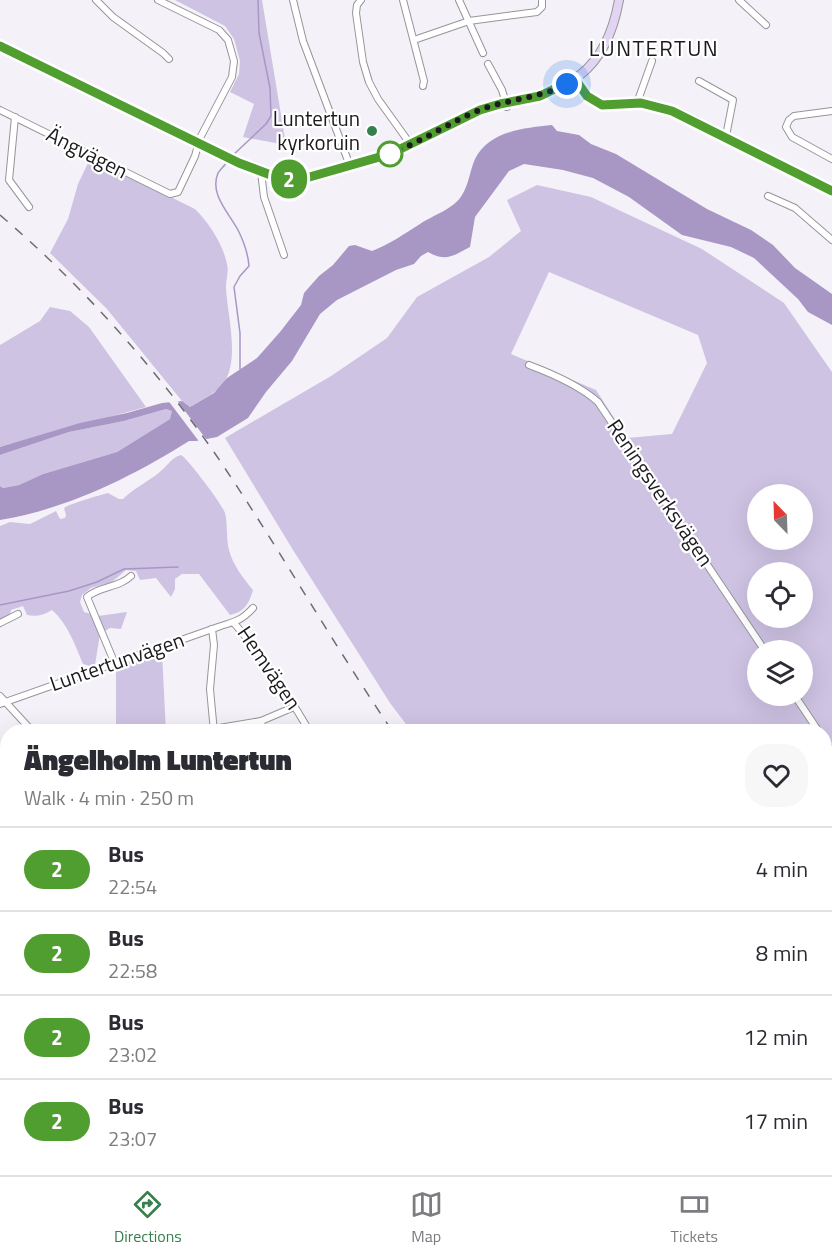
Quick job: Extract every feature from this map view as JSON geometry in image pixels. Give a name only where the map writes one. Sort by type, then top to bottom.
[{"type":"street","points":[[96,0],[113,17],[168,59]]},
{"type":"street","points":[[158,0],[219,30],[228,40],[233,54],[232,77],[198,143]]},
{"type":"street","points":[[294,0],[303,41],[350,166]]},
{"type":"street","points":[[361,0],[357,5],[357,13],[363,62],[369,82],[378,99],[411,145]]},
{"type":"street","points":[[403,0],[424,81],[423,86]]},
{"type":"street","points":[[459,0],[483,53]]},
{"type":"street","points":[[414,40],[468,21],[534,12],[541,9],[542,0]]},
{"type":"street","points":[[0,46],[239,163],[276,177],[298,179],[350,166],[411,145],[473,113],[548,93],[575,79],[601,52],[613,26],[619,0]]},
{"type":"street","points":[[739,0],[766,25]]},
{"type":"street","points":[[637,103],[652,61]]},
{"type":"street","points":[[488,64],[502,90],[506,105]]},
{"type":"street","points":[[575,79],[587,96],[596,103],[610,106],[637,103],[672,111],[832,191]]},
{"type":"street","points":[[699,81],[733,100],[726,136]]},
{"type":"street","name":"Ängvägen","points":[[0,110],[174,195],[178,192],[195,156],[198,143]]},
{"type":"street","points":[[832,111],[794,116],[787,122],[786,129],[792,137],[832,159]]},
{"type":"street","points":[[15,117],[9,180],[29,207]]},
{"type":"street","points":[[261,172],[262,189],[284,255]]},
{"type":"street","points":[[768,196],[800,211],[832,240]]},
{"type":"street","name":"Reningsverksvägen","points":[[529,365],[587,392],[598,402],[758,640]]},
{"type":"street","points":[[116,664],[87,596],[126,581],[132,576]]},
{"type":"street","name":"Hemvägen","points":[[253,608],[242,620],[234,623],[249,641],[305,724]]},
{"type":"street","points":[[0,624],[18,614]]},
{"type":"street","name":"Luntertunvägen","points":[[3,703],[52,684],[234,623]]},
{"type":"street","points":[[212,629],[214,645],[210,689],[213,724]]},
{"type":"street","points":[[0,696],[3,703],[25,724]]},
{"type":"street","points":[[802,706],[814,724]]},
{"type":"street","points":[[245,724],[261,721],[294,707]]},
{"type":"shaded area","points":[[175,0],[262,0],[286,145],[243,137],[254,104],[230,92],[239,74],[240,61],[234,39],[225,26]]},
{"type":"shaded area","points":[[552,125],[557,131],[579,135],[591,144],[616,154],[707,209],[751,230],[773,245],[795,268],[832,294],[832,325],[808,312],[798,299],[754,258],[731,247],[682,235],[629,197],[593,178],[563,170],[524,164],[509,171],[475,217],[470,247],[445,257],[428,252],[414,264],[396,270],[337,300],[320,314],[292,361],[248,418],[217,437],[189,441],[122,479],[74,500],[0,520],[0,486],[3,488],[19,485],[43,474],[117,452],[170,419],[172,411],[166,409],[124,421],[69,432],[0,455],[0,447],[80,423],[162,403],[182,401],[190,407],[214,393],[227,378],[257,358],[301,305],[304,293],[349,246],[355,245],[372,251],[449,208],[462,195],[475,159],[489,142],[519,130]]},
{"type":"shaded area","points":[[89,161],[100,162],[195,209],[210,227],[225,256],[228,267],[226,287],[232,346],[230,369],[219,388],[190,407],[182,401],[107,309],[50,253],[68,219],[78,184]]},
{"type":"shaded area","points":[[537,185],[591,197],[702,249],[784,303],[832,372],[832,724],[406,724],[390,703],[225,438],[331,376],[387,338],[417,297],[489,257],[521,231],[507,200]],"holes":[[[549,272],[698,335],[707,363],[672,434],[627,438],[596,390],[511,354]]]},
{"type":"shaded area","points":[[50,307],[70,311],[89,327],[146,407],[0,447],[0,345],[40,321]]},
{"type":"shaded area","points":[[166,409],[173,411],[170,419],[117,452],[43,474],[19,485],[3,488],[0,486],[0,455],[69,432],[124,421]]},
{"type":"shaded area","points":[[181,455],[204,482],[225,513],[231,556],[253,590],[243,609],[230,615],[199,574],[182,574],[175,579],[175,589],[171,597],[156,578],[140,580],[136,571],[126,570],[112,582],[91,588],[82,595],[80,602],[84,612],[98,616],[127,612],[121,629],[110,628],[100,634],[95,665],[90,666],[83,664],[67,628],[52,610],[30,616],[27,615],[23,606],[11,610],[9,618],[0,621],[0,526],[10,522],[30,524],[56,511],[60,519],[65,518],[64,508],[108,493],[123,499],[157,474],[172,459]]},
{"type":"shaded area","points":[[162,653],[166,724],[116,724],[116,666]]},
{"type":"pier","points":[[167,399],[176,399],[209,443],[201,444]]},
{"type":"waterway","points":[[232,156],[266,124],[271,116],[270,88],[259,33],[258,0]]},
{"type":"waterway","points":[[227,162],[218,173],[216,188],[221,203],[242,239],[249,266],[234,287],[240,333],[240,369]]},
{"type":"waterway","points":[[0,605],[69,591],[97,582],[124,569],[178,567]]},
{"type":"railway","points":[[0,215],[59,269],[116,328],[193,422],[239,489],[388,724]]},
{"type":"bus line","name":"2","points":[[0,46],[239,163],[276,177],[306,178],[381,157],[411,145],[480,110],[540,96],[575,79],[587,96],[596,103],[610,106],[637,103],[663,107],[684,115],[832,191]]},
{"type":"place","name":"Luntertun kyrkoruin","points":[[372,131]]},
{"type":"district","name":"LUNTERTUN","points":[[654,48]]},
{"type":"route","points":[[390,154],[480,110],[540,96],[567,84]]}]
